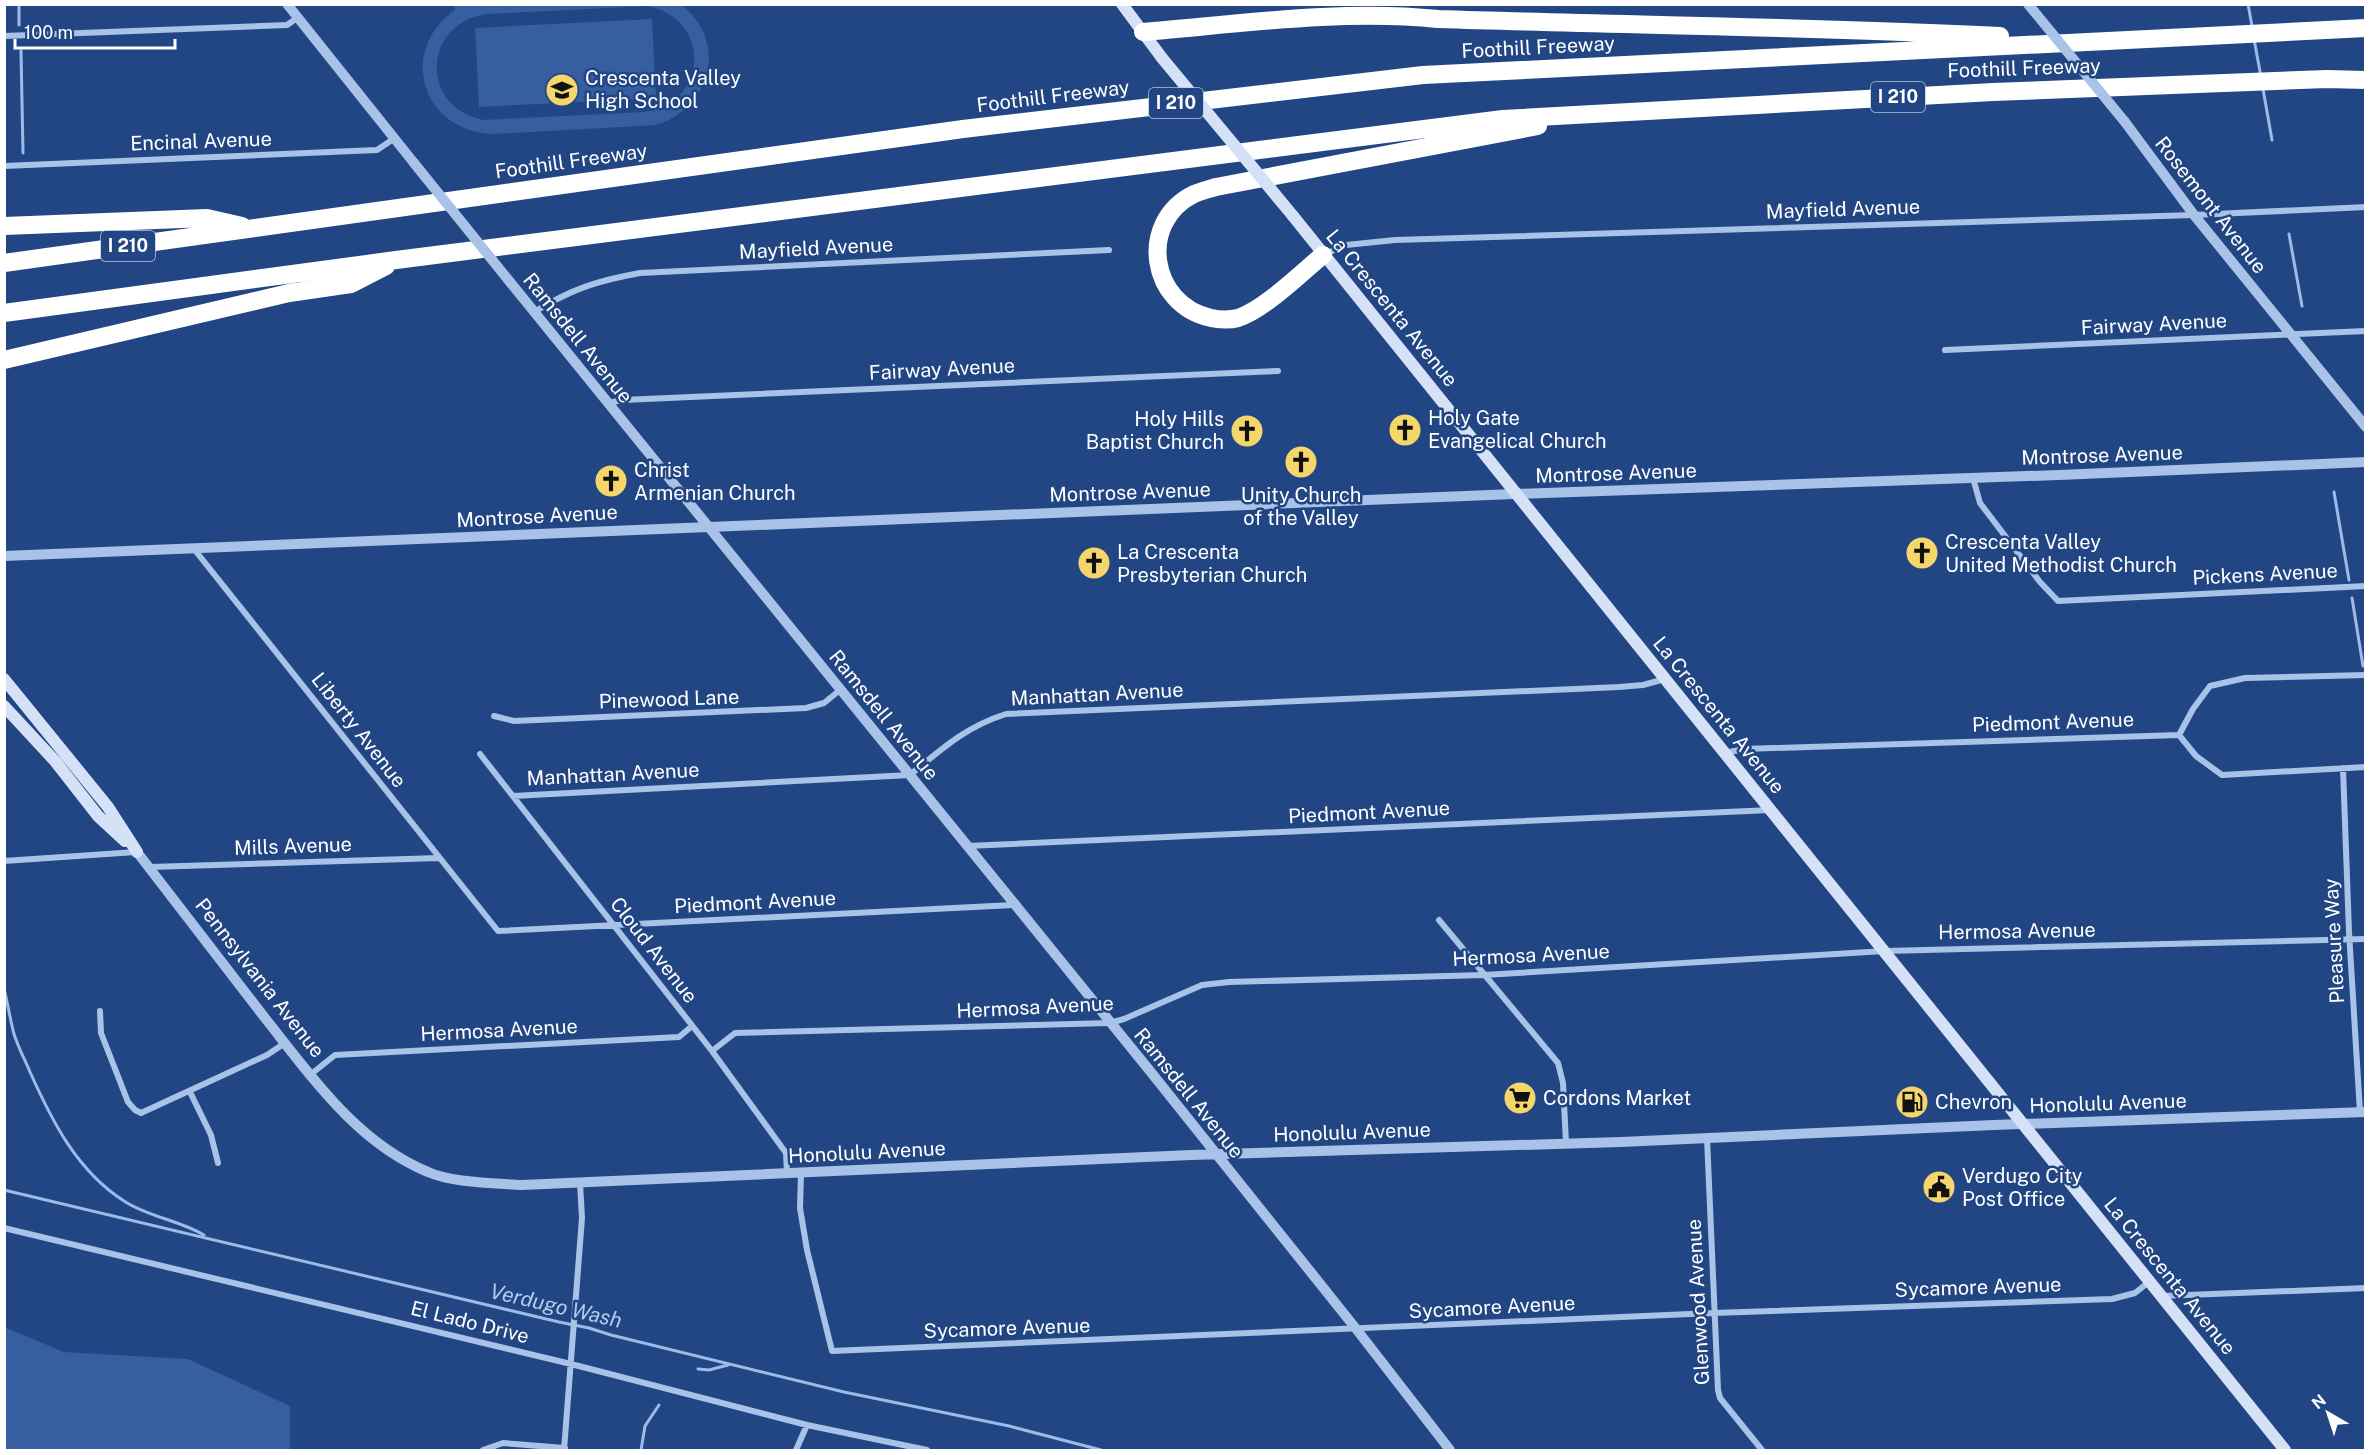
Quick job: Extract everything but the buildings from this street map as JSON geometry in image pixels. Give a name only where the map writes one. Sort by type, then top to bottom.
[{"type":"highway","points":[[1143,32],[1314,18],[1408,16],[1438,19],[1821,28],[2106,41]]},
{"type":"highway","name":"Foothill Freeway","points":[[4,263],[963,129],[1423,75],[2366,28]]},
{"type":"highway","name":"Foothill Freeway","points":[[4,313],[396,260],[1503,119],[1993,92],[2327,80],[2366,81]]},
{"type":"highway","points":[[1323,255],[1255,310],[1237,318],[1217,319],[1200,316],[1185,308],[1173,297],[1163,282],[1157,250],[1161,231],[1168,218],[1180,204],[1195,194],[1216,188],[1617,111]]},
{"type":"highway","points":[[4,226],[207,218],[252,228]]},
{"type":"highway","points":[[4,360],[289,293],[351,284],[396,260]]},
{"type":"main road","name":"La Crescenta Avenue","points":[[1122,4],[1162,58],[1293,216],[1514,494],[1886,951],[2022,1124],[2285,1450]]},
{"type":"main road","name":"Pennsylvania Avenue","points":[[4,679],[108,807],[137,852]]},
{"type":"main road","name":"Pennsylvania Avenue","points":[[4,706],[55,761],[98,816],[137,852]]},
{"type":"street","name":"Ramsdell Avenue","points":[[287,4],[705,526],[967,846],[1357,1330],[1450,1450]]},
{"type":"street","name":"Rosemont Avenue","points":[[2028,4],[2125,122],[2194,215],[2366,427]]},
{"type":"street","points":[[4,36],[287,25],[297,18]]},
{"type":"street","name":"Encinal Avenue","points":[[4,166],[377,150],[395,138]]},
{"type":"street","name":"Mayfield Avenue","points":[[1323,255],[1346,245],[1395,240],[2194,215],[2366,207]]},
{"type":"street","name":"Mayfield Avenue","points":[[534,312],[577,289],[603,280],[640,273],[1109,250]]},
{"type":"street","name":"Fairway Avenue","points":[[1945,350],[2366,332]]},
{"type":"street","name":"Fairway Avenue","points":[[608,403],[1278,371]]},
{"type":"street","name":"Montrose Avenue","points":[[4,556],[705,526],[2366,462]]},
{"type":"street","name":"Pickens Avenue","points":[[1973,478],[1980,503],[2040,582],[2058,601],[2366,586]]},
{"type":"street","name":"Liberty Avenue","points":[[194,549],[498,931]]},
{"type":"street","points":[[2366,675],[2245,678],[2210,686],[2193,709],[2179,735],[2196,756],[2222,775],[2366,767]]},
{"type":"street","name":"Manhattan Avenue","points":[[513,796],[910,776],[959,735],[982,722],[1006,714],[1619,687],[1644,685],[1665,679]]},
{"type":"street","name":"Pinewood Lane","points":[[494,716],[514,721],[795,709],[824,704],[840,690]]},
{"type":"street","name":"Piedmont Avenue","points":[[1725,753],[1744,749],[2179,735]]},
{"type":"street","name":"Cloud Avenue","points":[[480,754],[712,1051],[786,1153],[787,1173]]},
{"type":"street","name":"Pleasure Way","points":[[2343,768],[2350,939],[2362,1112]]},
{"type":"street","name":"Piedmont Avenue","points":[[967,846],[1772,810]]},
{"type":"street","points":[[4,861],[137,852]]},
{"type":"street","name":"Pennsylvania Avenue","points":[[137,852],[310,1075],[355,1126]]},
{"type":"street","name":"Mills Avenue","points":[[149,867],[439,858]]},
{"type":"street","name":"Piedmont Avenue","points":[[498,931],[1013,905]]},
{"type":"street","points":[[1439,920],[1558,1063],[1563,1083],[1566,1143]]},
{"type":"street","name":"Hermosa Avenue","points":[[712,1051],[735,1033],[1110,1023],[1210,984],[1484,975],[1886,951],[2366,939]]},
{"type":"street","points":[[100,1011],[101,1033],[131,1106],[141,1113],[267,1055],[285,1043]]},
{"type":"street","name":"Hermosa Avenue","points":[[310,1075],[335,1055],[679,1037],[692,1026]]},
{"type":"street","points":[[190,1092],[211,1135],[218,1163]]},
{"type":"street","name":"Honolulu Avenue","points":[[355,1126],[429,1173],[484,1182],[522,1185],[1215,1154],[1707,1138],[2362,1112]]},
{"type":"street","name":"Glenwood Avenue","points":[[1707,1138],[1718,1390],[1720,1398],[1762,1450]]},
{"type":"street","name":"Sycamore Avenue","points":[[801,1173],[800,1208],[805,1239],[831,1351],[1713,1313],[2112,1299],[2135,1293],[2150,1281]]},
{"type":"street","points":[[483,1450],[503,1443],[565,1449],[582,1218],[580,1183]]},
{"type":"street","name":"El Lado Drive","points":[[4,1227],[571,1364],[807,1425],[927,1450]]},
{"type":"street","points":[[2162,1296],[2366,1288]]},
{"type":"street","points":[[796,1450],[807,1425]]},
{"type":"shaded area","points":[[454,5],[681,5],[696,20],[705,37],[709,54],[707,72],[701,89],[690,104],[675,116],[656,125],[493,134],[469,130],[449,120],[434,105],[426,87],[423,67],[426,46],[437,27],[455,10]],"holes":[[[647,6],[668,14],[683,26],[692,43],[694,60],[691,78],[681,94],[665,106],[644,112],[484,120],[463,112],[448,100],[439,84],[437,66],[440,48],[450,33],[466,21],[487,14]]]},
{"type":"shaded area","points":[[652,19],[656,98],[479,107],[475,28]]},
{"type":"shaded area","points":[[4,1327],[64,1352],[188,1359],[290,1406],[290,1450],[5,1450]]},
{"type":"waterway","points":[[19,4],[19,25]]},
{"type":"waterway","points":[[2248,4],[2252,26]]},
{"type":"waterway","points":[[2254,39],[2261,77]]},
{"type":"waterway","points":[[21,51],[23,153]]},
{"type":"waterway","points":[[2263,89],[2272,140]]},
{"type":"waterway","points":[[2289,234],[2302,306]]},
{"type":"waterway","points":[[2334,492],[2349,580]]},
{"type":"waterway","points":[[2352,598],[2363,666]]},
{"type":"waterway","points":[[4,989],[14,1034],[20,1049],[47,1109],[79,1160],[107,1189],[124,1201],[204,1235]]},
{"type":"waterway","name":"Verdugo Wash","points":[[4,1190],[589,1328],[844,1392],[1009,1426],[1101,1450]]},
{"type":"waterway","points":[[698,1369],[709,1370],[728,1365]]},
{"type":"waterway","points":[[641,1450],[645,1426],[659,1405]]},
{"type":"place","name":"Crescenta Valley High School","points":[[562,90]]},
{"type":"place","name":"Holy Gate Evangelical Church","points":[[1405,430]]},
{"type":"place","name":"Holy Hills Baptist Church","points":[[1247,431]]},
{"type":"place","name":"Unity Church of the Valley","points":[[1301,462]]},
{"type":"place","name":"Christ Armenian Church","points":[[611,481]]},
{"type":"place","name":"Crescenta Valley United Methodist Church","points":[[1922,553]]},
{"type":"place","name":"La Crescenta Presbyterian Church","points":[[1094,563]]},
{"type":"place","name":"Cordons Market","points":[[1520,1098]]},
{"type":"place","name":"Chevron","points":[[1912,1102]]},
{"type":"place","name":"Verdugo City Post Office","points":[[1939,1187]]}]
